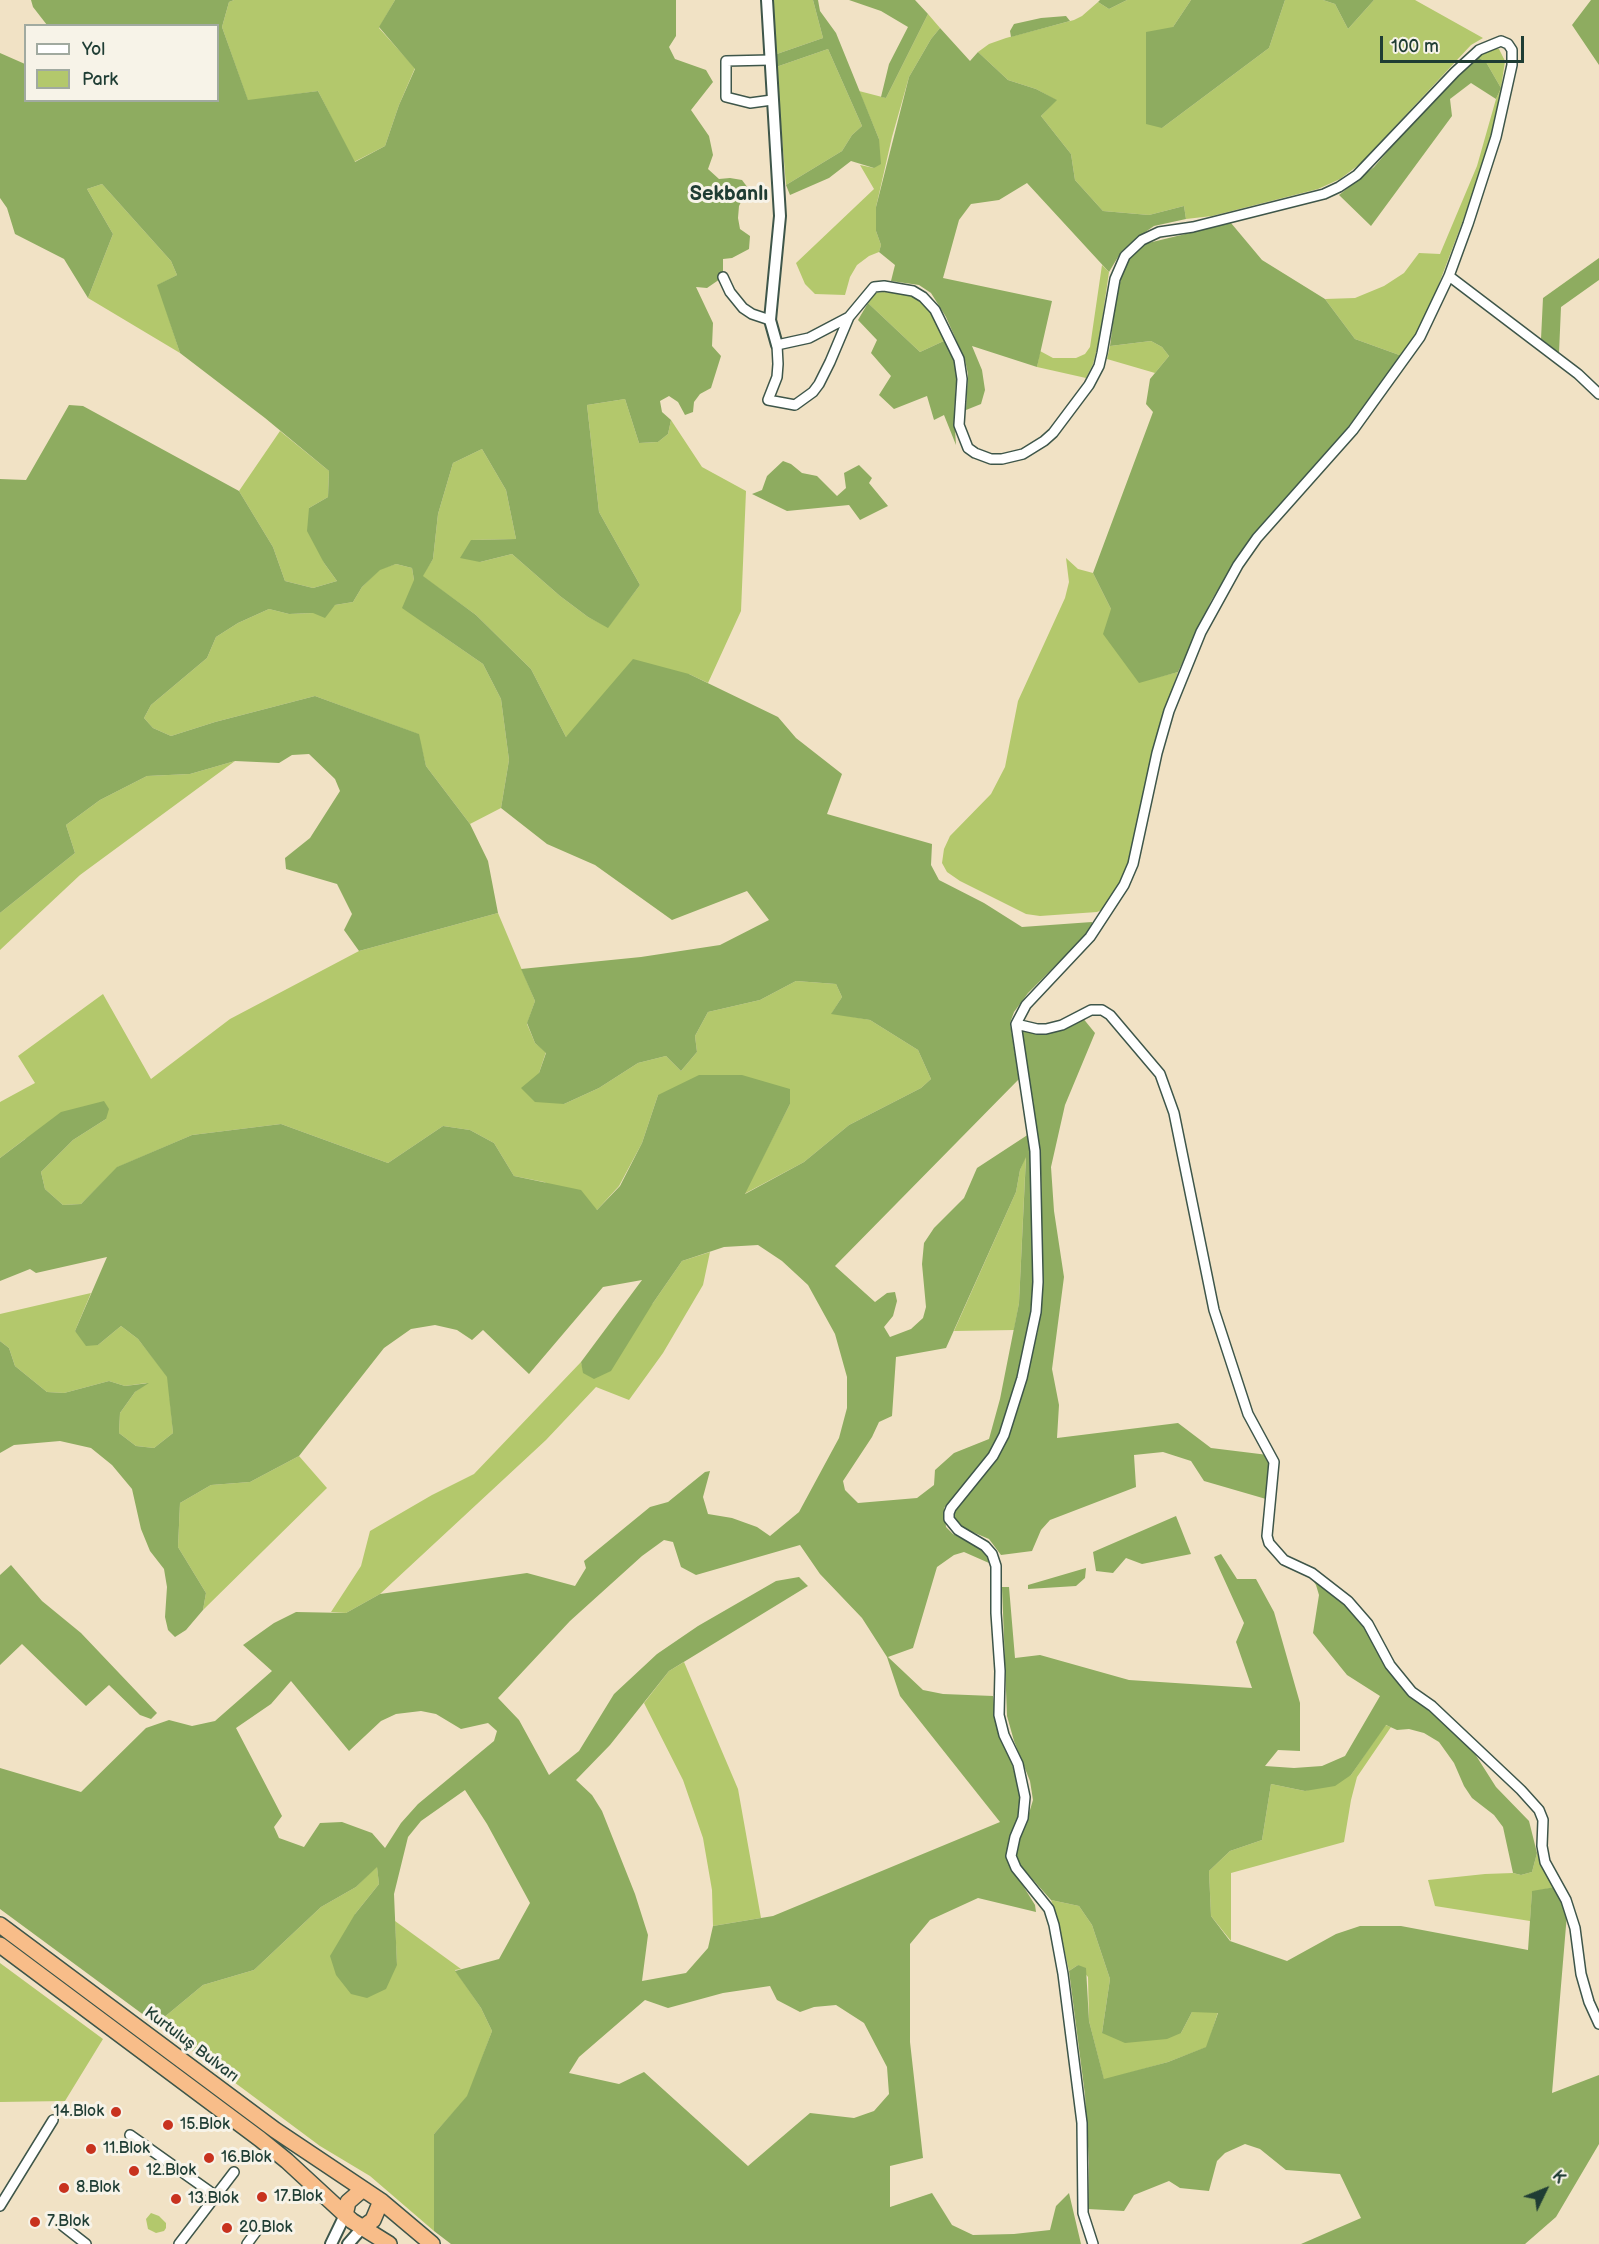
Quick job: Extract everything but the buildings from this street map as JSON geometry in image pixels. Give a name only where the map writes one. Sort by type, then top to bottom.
[{"type":"highway","name":"Kurtuluş Bulvarı","points":[[0,1925],[275,2130],[363,2189]]},
{"type":"highway","name":"Kurtuluş Bulvarı","points":[[0,1946],[260,2139],[345,2215]]},
{"type":"highway","points":[[388,2244],[345,2215],[348,2202],[363,2189],[381,2201],[432,2244]]},
{"type":"highway","points":[[362,2228],[373,2220],[381,2201]]},
{"type":"street","points":[[767,0],[780,216],[770,320],[777,345],[778,364],[777,377],[768,400],[795,405],[807,397],[819,384],[849,317],[870,290],[878,286],[913,291],[924,297],[940,318],[959,359],[962,379],[959,425],[968,448],[991,459],[1023,454],[1044,441],[1089,385],[1099,366],[1115,279],[1125,256],[1142,240],[1159,232],[1193,227],[1324,194],[1339,187],[1358,175],[1468,59],[1489,45],[1506,42],[1512,50],[1513,57],[1496,137],[1449,276],[1420,338],[1353,430],[1253,543],[1221,594],[1198,640],[1169,711],[1157,753],[1133,864],[1124,885],[1089,937],[1026,1005],[1016,1024],[1035,1151],[1038,1282],[1036,1312],[1022,1378],[1004,1435],[993,1456],[951,1508],[949,1519],[957,1530],[985,1546],[992,1554],[996,1566],[1000,1671],[999,1715],[1004,1735],[1018,1764],[1025,1797],[1023,1818],[1015,1837],[1011,1856],[1016,1868],[1049,1909],[1054,1924],[1063,1974],[1082,2123],[1083,2214],[1093,2244]]},
{"type":"street","points":[[770,60],[726,61],[726,97],[750,103],[772,100]]},
{"type":"street","points":[[1449,276],[1569,367],[1599,394]]},
{"type":"street","points":[[723,277],[730,292],[744,308],[752,314],[770,320]]},
{"type":"street","points":[[777,345],[809,338],[849,317]]},
{"type":"street","points":[[1016,1024],[1046,1029],[1062,1025],[1091,1010],[1102,1010],[1110,1015],[1160,1074],[1174,1113],[1214,1310],[1248,1414],[1274,1462],[1267,1536],[1269,1543],[1284,1560],[1312,1573],[1348,1601],[1368,1624],[1390,1665],[1412,1692],[1432,1706],[1539,1810],[1543,1820],[1542,1845],[1545,1862],[1566,1900],[1575,1928],[1585,1990],[1599,2024]]},
{"type":"street","points":[[0,2206],[53,2120]]},
{"type":"street","points":[[130,2135],[216,2196]]},
{"type":"street","points":[[181,2243],[234,2172]]},
{"type":"street","points":[[331,2244],[345,2215]]},
{"type":"street","points":[[63,2226],[86,2244]]},
{"type":"street","points":[[348,2244],[362,2228]]},
{"type":"street","points":[[247,2244],[258,2229]]},
{"type":"green space","points":[[31,0],[234,0],[229,2],[222,27],[248,100],[318,91],[355,162],[385,146],[399,105],[415,69],[379,27],[395,0],[676,0],[676,36],[669,47],[675,59],[706,70],[713,82],[691,110],[709,136],[713,155],[708,169],[719,179],[742,180],[748,188],[739,206],[738,218],[740,229],[750,236],[749,249],[732,258],[723,259],[723,277],[707,288],[696,287],[713,323],[712,346],[721,356],[711,388],[700,394],[694,402],[693,412],[685,415],[678,402],[669,396],[660,401],[662,412],[671,420],[668,434],[658,442],[639,443],[625,399],[587,405],[599,512],[640,585],[608,628],[588,617],[560,596],[512,554],[480,562],[460,558],[471,540],[516,539],[506,490],[482,449],[453,463],[438,514],[433,559],[423,576],[476,615],[531,669],[566,737],[633,659],[689,674],[778,717],[796,738],[842,774],[827,814],[932,844],[931,865],[939,880],[984,903],[1022,927],[1092,922],[1093,926],[1085,936],[1028,993],[1014,1012],[1010,1023],[1019,1079],[835,1266],[875,1302],[887,1293],[895,1292],[897,1301],[893,1316],[884,1327],[890,1337],[911,1329],[923,1318],[926,1307],[922,1264],[924,1243],[934,1228],[964,1198],[977,1168],[1029,1134],[1033,1282],[1030,1316],[1019,1370],[1010,1407],[997,1440],[986,1458],[944,1508],[946,1527],[953,1534],[981,1549],[989,1563],[964,1552],[954,1555],[937,1567],[913,1648],[888,1657],[923,1690],[943,1694],[993,1696],[997,1729],[1012,1764],[1020,1793],[1019,1816],[1008,1842],[1008,1853],[1012,1868],[1035,1905],[1036,1912],[978,1898],[930,1920],[910,1944],[910,2042],[923,2158],[890,2166],[890,2207],[932,2193],[952,2225],[973,2235],[1014,2234],[1050,2230],[1056,2206],[1069,2193],[1081,2244],[451,2244],[434,2231],[434,2134],[467,2096],[492,2031],[481,2008],[455,1971],[499,1959],[530,1903],[487,1824],[465,1790],[421,1821],[408,1837],[394,1894],[397,1965],[386,1989],[367,1998],[351,1994],[336,1975],[330,1956],[355,1914],[379,1884],[377,1867],[356,1887],[321,1907],[254,1970],[203,1985],[156,2024],[0,1909],[0,1768],[81,1792],[146,1728],[169,1720],[192,1726],[215,1721],[272,1671],[243,1645],[274,1623],[296,1612],[346,1613],[380,1594],[527,1573],[575,1586],[586,1568],[584,1561],[650,1507],[668,1502],[705,1472],[710,1471],[703,1497],[708,1514],[732,1518],[757,1527],[770,1536],[799,1512],[839,1438],[847,1408],[847,1377],[835,1334],[808,1285],[782,1261],[758,1245],[724,1247],[682,1261],[611,1371],[594,1379],[583,1373],[581,1362],[642,1280],[603,1287],[529,1374],[483,1330],[472,1340],[457,1330],[435,1325],[411,1329],[384,1348],[299,1456],[250,1482],[211,1485],[180,1503],[178,1547],[206,1593],[203,1610],[186,1630],[175,1637],[168,1630],[165,1617],[167,1587],[164,1569],[150,1551],[141,1529],[132,1489],[112,1465],[91,1448],[60,1441],[14,1445],[0,1453],[0,1341],[9,1348],[15,1366],[47,1392],[64,1393],[109,1381],[125,1386],[149,1383],[135,1392],[120,1413],[119,1433],[136,1446],[154,1448],[173,1433],[167,1377],[138,1339],[121,1326],[98,1345],[86,1346],[75,1331],[107,1257],[36,1273],[30,1269],[0,1281],[0,1158],[61,1112],[104,1101],[109,1109],[106,1119],[73,1140],[41,1172],[45,1189],[63,1205],[81,1204],[117,1167],[192,1135],[281,1124],[388,1163],[443,1126],[470,1130],[494,1143],[514,1176],[581,1190],[597,1210],[620,1186],[642,1143],[658,1095],[699,1075],[742,1075],[790,1089],[790,1104],[745,1194],[804,1162],[849,1125],[921,1088],[931,1079],[918,1050],[870,1020],[831,1014],[842,997],[836,984],[796,981],[760,1000],[708,1012],[695,1036],[697,1052],[681,1071],[666,1056],[638,1063],[599,1088],[564,1104],[535,1102],[521,1088],[539,1073],[546,1053],[535,1043],[527,1023],[535,1001],[521,969],[641,957],[720,945],[769,920],[747,891],[672,920],[595,865],[547,844],[501,808],[509,760],[501,699],[483,664],[402,608],[414,580],[412,568],[396,564],[380,570],[362,587],[353,602],[335,605],[325,618],[313,613],[289,614],[269,609],[238,623],[216,637],[207,658],[151,705],[144,718],[153,728],[171,736],[315,696],[419,734],[426,766],[470,824],[488,861],[498,913],[359,951],[344,930],[352,914],[337,884],[286,869],[285,858],[310,838],[340,791],[335,779],[309,754],[292,755],[279,763],[235,761],[190,774],[147,776],[100,800],[66,825],[75,853],[0,913],[0,479],[26,480],[69,405],[83,406],[239,491],[273,547],[285,581],[313,588],[337,581],[324,563],[307,531],[309,508],[328,497],[329,471],[265,418],[180,353],[157,285],[177,275],[171,261],[102,184],[87,189],[113,234],[88,298],[64,259],[15,234],[7,208],[0,198],[0,53],[24,64],[24,102],[219,102],[219,24],[46,24],[33,7]],"holes":[[[1026,1157],[1019,1303],[1000,1399],[989,1439],[954,1453],[935,1470],[934,1485],[917,1498],[858,1503],[845,1490],[843,1481],[872,1437],[879,1422],[892,1416],[896,1357],[946,1348],[1016,1192],[1020,1170]],[[664,1540],[673,1542],[681,1567],[696,1575],[800,1545],[820,1574],[862,1618],[887,1657],[900,1696],[1000,1822],[773,1916],[713,1926],[708,1948],[686,1973],[642,1981],[648,1935],[635,1894],[602,1811],[592,1795],[576,1780],[610,1745],[669,1671],[808,1586],[799,1577],[776,1581],[698,1626],[657,1654],[614,1694],[579,1751],[549,1775],[519,1720],[498,1698],[570,1621],[642,1556]],[[291,1681],[349,1751],[381,1721],[396,1714],[421,1711],[436,1714],[461,1729],[488,1723],[497,1731],[494,1741],[418,1804],[401,1823],[385,1848],[372,1833],[342,1822],[320,1823],[304,1847],[279,1838],[274,1827],[282,1816],[236,1728],[271,1704]],[[770,1986],[777,2000],[800,2012],[814,2007],[836,2005],[864,2023],[887,2067],[889,2094],[874,2111],[854,2118],[810,2113],[748,2166],[644,2072],[619,2084],[569,2073],[579,2057],[645,2000],[668,2008],[723,1993]]]},
{"type":"green space","points":[[234,0],[395,0],[379,28],[415,68],[385,146],[354,162],[318,91],[248,101],[222,27],[229,2]]},
{"type":"green space","points":[[773,0],[813,0],[823,38],[774,55]]},
{"type":"green space","points":[[813,0],[818,0],[820,11],[836,33],[879,139],[881,164],[874,168],[851,161],[829,178],[790,195],[786,185],[842,151],[852,135],[862,126],[828,49],[776,67],[774,55],[823,38]]},
{"type":"green space","points":[[849,0],[915,0],[928,14],[886,98],[881,97],[889,64],[908,27],[881,11]]},
{"type":"green space","points":[[1100,0],[1127,0],[1109,9],[1098,2]]},
{"type":"green space","points":[[1127,0],[1191,0],[1173,27],[1162,128],[1269,48],[1285,0],[1323,0],[1335,4],[1348,29],[1374,0],[1415,0],[1483,38],[1471,45],[1360,164],[1340,179],[1318,189],[1212,216],[1186,219],[1184,206],[1149,215],[1103,211],[1075,180],[1071,154],[1041,116],[1056,100],[1036,89],[1008,80],[978,52],[989,44],[1006,38],[1074,20],[1098,2],[1109,9]]},
{"type":"green space","points":[[1191,0],[1285,0],[1269,48],[1162,128],[1146,124],[1146,32],[1173,27]]},
{"type":"green space","points":[[1323,0],[1374,0],[1348,29],[1335,4]]},
{"type":"green space","points":[[1591,0],[1599,0],[1599,65],[1572,25]]},
{"type":"green space","points":[[928,14],[940,28],[909,77],[892,137],[876,207],[876,231],[881,245],[879,252],[857,265],[850,277],[845,295],[815,294],[805,284],[796,263],[874,189],[860,165],[874,168],[879,139],[859,91],[886,98]]},
{"type":"green space","points":[[1066,16],[1070,21],[1011,37],[1010,31],[1014,24],[1041,18]]},
{"type":"green space","points":[[940,28],[970,61],[978,52],[1008,80],[1036,89],[1057,100],[1041,116],[1071,154],[1075,180],[1103,211],[1149,215],[1184,206],[1186,219],[1154,226],[1138,237],[1121,252],[1109,272],[1027,183],[999,200],[971,204],[959,220],[943,278],[1052,301],[1037,367],[972,346],[982,370],[985,390],[981,404],[966,410],[968,374],[965,360],[946,317],[931,293],[919,285],[891,281],[895,265],[879,252],[881,245],[876,231],[876,207],[909,77]]},
{"type":"green space","points":[[828,49],[862,126],[852,135],[842,151],[786,185],[776,67]]},
{"type":"green space","points":[[1499,49],[1505,61],[1501,88],[1486,62],[1476,56]]},
{"type":"green space","points":[[1476,56],[1486,62],[1501,88],[1496,99],[1471,83],[1450,99],[1452,116],[1371,226],[1339,195],[1374,167],[1422,112]]},
{"type":"green space","points":[[1501,88],[1497,117],[1470,202],[1432,302],[1417,333],[1402,356],[1355,339],[1325,299],[1355,298],[1384,286],[1404,273],[1419,253],[1440,254],[1477,166]]},
{"type":"green space","points":[[102,184],[171,261],[177,275],[158,285],[180,353],[88,298],[113,234],[87,189]]},
{"type":"green space","points":[[1231,223],[1262,260],[1325,299],[1355,339],[1402,356],[1345,431],[1264,522],[1239,555],[1211,601],[1178,672],[1139,683],[1103,634],[1111,609],[1093,573],[1153,412],[1146,404],[1150,379],[1169,356],[1162,347],[1151,341],[1110,346],[1116,299],[1123,271],[1132,255],[1144,244]]},
{"type":"green space","points":[[1599,258],[1599,280],[1561,307],[1559,353],[1541,339],[1543,298]]},
{"type":"green space","points":[[1102,265],[1109,272],[1099,341],[1093,364],[1086,378],[1037,367],[1040,351],[1053,358],[1076,358],[1085,354],[1090,347]]},
{"type":"green space","points":[[876,293],[914,295],[921,300],[946,340],[920,352],[868,303]]},
{"type":"green space","points":[[868,303],[920,352],[946,340],[957,368],[954,415],[956,445],[944,415],[934,420],[927,396],[894,409],[879,395],[891,376],[871,353],[877,340],[858,320]]},
{"type":"green space","points":[[1151,341],[1162,347],[1169,356],[1155,373],[1107,359],[1110,346]]},
{"type":"green space","points":[[625,399],[639,443],[658,442],[668,434],[671,420],[702,467],[746,491],[741,611],[708,683],[689,674],[566,737],[531,669],[476,615],[422,576],[433,559],[438,514],[453,463],[482,449],[506,490],[516,539],[471,540],[480,562],[512,554],[560,596],[588,617],[608,627],[640,585],[599,512],[587,405]]},
{"type":"green space","points":[[280,431],[329,471],[328,497],[309,508],[324,563],[337,581],[313,588],[285,581],[273,547],[239,491]]},
{"type":"green space","points":[[783,461],[802,473],[817,476],[837,496],[846,488],[844,473],[859,465],[872,478],[869,483],[888,506],[860,520],[849,505],[787,511],[752,494],[762,490],[767,476]]},
{"type":"green space","points":[[1066,558],[1078,569],[1093,573],[1111,609],[1139,682],[1178,672],[1158,731],[1127,867],[1112,898],[1104,909],[1097,912],[1040,916],[1026,914],[960,881],[947,872],[942,863],[944,849],[950,836],[991,794],[1005,767],[1018,701],[1065,598],[1069,582]]},
{"type":"green space","points":[[396,564],[412,568],[414,580],[434,630],[483,664],[501,699],[509,760],[501,808],[470,824],[426,766],[418,734],[315,696],[171,736],[153,728],[144,718],[151,705],[207,658],[216,637],[238,623],[269,609],[289,614],[313,613],[335,605],[353,602],[362,587],[380,569]]},
{"type":"green space","points":[[235,761],[80,875],[0,950],[0,913],[75,853],[66,825],[100,800],[147,776],[190,774]]},
{"type":"green space","points":[[498,913],[535,1001],[527,1024],[535,1043],[546,1052],[539,1073],[564,1104],[599,1088],[638,1063],[666,1056],[681,1071],[697,1052],[695,1036],[708,1012],[760,1000],[796,981],[836,984],[842,997],[832,1013],[870,1020],[918,1050],[931,1079],[921,1088],[849,1125],[804,1162],[744,1194],[790,1104],[790,1089],[658,1095],[642,1143],[619,1186],[597,1210],[544,1182],[514,1176],[494,1143],[470,1130],[443,1126],[388,1163],[281,1124],[192,1135],[118,1167],[81,1204],[63,1205],[45,1189],[41,1172],[73,1140],[106,1119],[25,1139],[0,1158],[0,1102],[35,1083],[18,1056],[103,994],[151,1079],[230,1019],[359,951]]},
{"type":"green space","points":[[1082,1017],[1095,1033],[1065,1105],[1051,1167],[1054,1211],[1064,1277],[1052,1369],[1059,1405],[1057,1438],[1178,1423],[1211,1448],[1268,1455],[1270,1467],[1266,1499],[1204,1481],[1191,1461],[1163,1452],[1134,1455],[1136,1487],[1050,1520],[1041,1530],[1032,1551],[1001,1555],[989,1539],[963,1528],[955,1518],[955,1511],[996,1461],[1009,1434],[1038,1331],[1042,1269],[1041,1170],[1033,1100],[1021,1029],[1041,1033]]},
{"type":"green space","points":[[1026,1155],[1019,1303],[1014,1330],[954,1331],[1016,1192],[1020,1170]]},
{"type":"green space","points":[[710,1252],[703,1285],[663,1353],[629,1400],[596,1387],[546,1440],[380,1594],[346,1613],[331,1612],[361,1566],[370,1531],[474,1474],[581,1362],[584,1373],[653,1303],[682,1261]]},
{"type":"green space","points":[[91,1293],[75,1331],[98,1345],[121,1326],[138,1339],[168,1377],[173,1433],[154,1448],[136,1446],[119,1433],[120,1413],[135,1392],[147,1383],[125,1386],[109,1381],[64,1393],[47,1392],[15,1366],[9,1348],[0,1341],[0,1314]]},
{"type":"green space","points":[[299,1456],[327,1488],[203,1610],[206,1593],[178,1547],[180,1503],[211,1485],[250,1482]]},
{"type":"green space","points":[[1176,1516],[1191,1554],[1142,1564],[1126,1558],[1113,1573],[1096,1571],[1093,1552]]},
{"type":"green space","points":[[1221,1554],[1237,1579],[1256,1579],[1274,1612],[1300,1703],[1300,1751],[1278,1750],[1265,1766],[1294,1768],[1322,1766],[1345,1756],[1380,1696],[1347,1675],[1313,1633],[1319,1595],[1312,1579],[1348,1607],[1366,1626],[1389,1672],[1403,1689],[1432,1712],[1475,1754],[1496,1787],[1529,1821],[1537,1853],[1532,1872],[1521,1875],[1513,1873],[1503,1827],[1494,1815],[1472,1798],[1454,1763],[1439,1742],[1424,1733],[1409,1729],[1397,1730],[1386,1725],[1351,1775],[1335,1786],[1305,1791],[1271,1784],[1262,1840],[1230,1851],[1209,1871],[1211,1916],[1230,1941],[1287,1961],[1336,1934],[1360,1926],[1401,1926],[1528,1950],[1532,1891],[1555,1887],[1567,1914],[1552,2093],[1599,2075],[1599,2144],[1556,2217],[1525,2244],[1301,2244],[1361,2218],[1340,2174],[1286,2170],[1260,2149],[1245,2144],[1225,2153],[1217,2161],[1209,2191],[1180,2188],[1169,2181],[1134,2195],[1124,2211],[1088,2209],[1089,2163],[1085,2095],[1069,1971],[1078,1965],[1086,1968],[1089,2021],[1104,2079],[1168,2062],[1206,2047],[1218,2013],[1192,2012],[1181,2033],[1167,2039],[1125,2043],[1102,2033],[1110,1979],[1092,1925],[1079,1906],[1051,1900],[1019,1864],[1016,1854],[1018,1841],[1033,1800],[1030,1781],[1007,1716],[1002,1587],[1009,1587],[1015,1658],[1040,1655],[1129,1680],[1252,1688],[1236,1642],[1244,1623],[1214,1557]]},
{"type":"green space","points":[[11,1565],[42,1601],[81,1633],[157,1713],[151,1719],[140,1715],[109,1685],[86,1706],[22,1644],[0,1665],[0,1575]]},
{"type":"green space","points":[[1086,1568],[1085,1578],[1076,1586],[1028,1589],[1028,1585]]},
{"type":"green space","points":[[684,1662],[738,1789],[761,1918],[713,1926],[712,1890],[703,1838],[683,1780],[644,1703],[669,1671]]},
{"type":"green space","points":[[1385,1725],[1391,1727],[1357,1777],[1344,1842],[1231,1873],[1231,1941],[1211,1916],[1209,1871],[1230,1851],[1262,1840],[1271,1784],[1305,1791],[1351,1775]]},
{"type":"green space","points":[[1537,1853],[1555,1887],[1532,1892],[1530,1921],[1435,1906],[1428,1880],[1485,1874],[1521,1875],[1532,1872]]},
{"type":"green space","points":[[377,1866],[379,1884],[355,1914],[397,1965],[395,1921],[461,1969],[455,1970],[481,2008],[492,2031],[468,2096],[434,2134],[434,2231],[370,2176],[320,2146],[156,2024],[203,1985],[254,1970],[321,1907],[356,1887]]},
{"type":"green space","points":[[1051,1900],[1079,1906],[1092,1925],[1110,1979],[1102,2033],[1181,2033],[1192,2012],[1218,2012],[1207,2047],[1168,2062],[1104,2080],[1089,2021],[1088,1977],[1078,1965],[1069,1971],[1057,1916]]},
{"type":"green space","points":[[0,1963],[103,2039],[65,2101],[0,2102]]},
{"type":"green space","points":[[151,2213],[159,2216],[166,2223],[164,2231],[156,2233],[148,2229],[146,2219]]},
{"type":"place","name":"14.Blok","points":[[116,2112]]},
{"type":"place","name":"15.Blok","points":[[168,2125]]},
{"type":"place","name":"11.Blok","points":[[91,2149]]},
{"type":"place","name":"16.Blok","points":[[209,2158]]},
{"type":"place","name":"12.Blok","points":[[134,2171]]},
{"type":"place","name":"8.Blok","points":[[64,2188]]},
{"type":"place","name":"17.Blok","points":[[262,2197]]},
{"type":"place","name":"13.Blok","points":[[176,2199]]},
{"type":"place","name":"7.Blok","points":[[35,2222]]},
{"type":"place","name":"20.Blok","points":[[227,2228]]},
{"type":"district","name":"Sekbanlı","points":[[729,195]]}]
